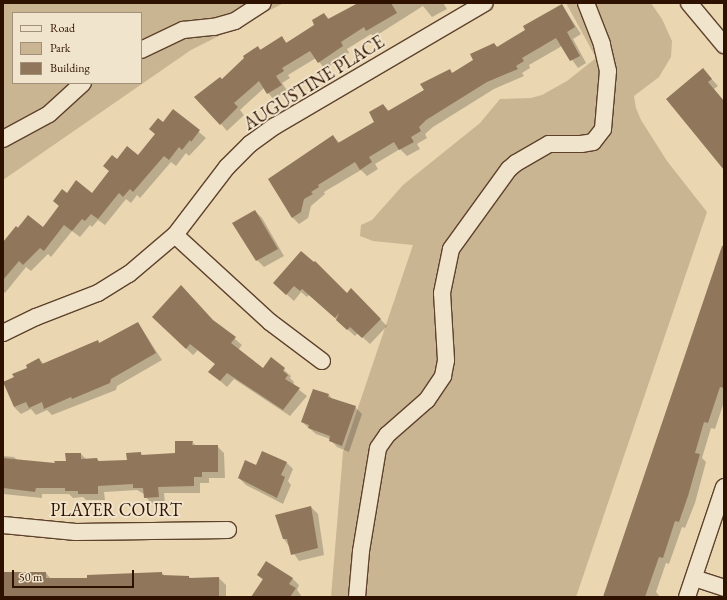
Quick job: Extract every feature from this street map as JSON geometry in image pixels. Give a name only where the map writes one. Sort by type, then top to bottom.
[{"type":"street","points":[[142,49],[178,31],[235,21],[264,3]]},
{"type":"street","name":"AUGUSTINE PLACE","points":[[3,333],[36,317],[98,293],[129,274],[175,235],[227,167],[275,126],[485,3]]},
{"type":"street","points":[[357,597],[361,551],[378,448],[387,435],[427,400],[443,376],[446,360],[442,293],[451,249],[509,169],[516,163],[549,144],[587,144],[598,138],[603,129],[608,71],[602,44],[586,3]]},
{"type":"street","points":[[689,3],[724,45]]},
{"type":"street","points":[[3,139],[49,114],[82,84]]},
{"type":"street","points":[[175,235],[270,322],[322,362]]},
{"type":"street","points":[[687,597],[724,486]]},
{"type":"street","name":"PLAYER COURT","points":[[3,525],[76,532],[228,530]]},
{"type":"street","points":[[694,578],[724,588]]},
{"type":"green space","points":[[3,3],[284,3],[191,50],[142,84],[142,12],[12,12],[12,84],[142,84],[3,180]]},
{"type":"green space","points":[[566,3],[651,3],[662,19],[672,41],[671,57],[659,77],[634,96],[636,108],[641,120],[667,161],[707,212],[576,597],[331,597],[343,452],[413,245],[373,241],[360,236],[361,225],[372,220],[403,185],[480,123],[500,99],[531,98],[542,95],[567,81],[596,58]]},
{"type":"building","points":[[358,3],[391,3],[397,13],[366,31],[364,27],[341,42],[343,46],[318,63],[310,51],[282,68],[284,71],[276,76],[282,85],[267,94],[259,81],[234,103],[238,107],[220,125],[194,97],[220,77],[222,79],[244,58],[243,56],[258,46],[260,50],[282,36],[286,43],[314,25],[312,20],[324,13],[328,19]]},
{"type":"building","points":[[562,4],[575,27],[567,32],[580,56],[570,61],[556,38],[522,58],[524,61],[516,66],[518,69],[487,82],[426,120],[419,127],[421,131],[411,137],[414,142],[399,150],[394,142],[369,157],[372,162],[360,170],[355,162],[318,185],[319,187],[311,192],[313,194],[304,199],[301,212],[292,218],[268,179],[333,135],[338,143],[374,122],[369,112],[383,104],[388,111],[424,90],[420,84],[450,69],[452,73],[473,60],[470,54],[494,43],[497,47],[525,30],[523,26]]},
{"type":"building","points":[[703,68],[712,79],[708,82],[724,101],[724,170],[666,99]]},
{"type":"building","points":[[173,109],[200,130],[191,142],[190,140],[182,150],[179,147],[169,160],[164,156],[133,192],[130,189],[123,197],[119,193],[98,219],[91,214],[85,221],[82,219],[72,231],[64,225],[44,251],[40,248],[23,265],[19,261],[3,280],[3,242],[16,226],[18,228],[28,215],[43,227],[59,206],[53,201],[62,189],[67,193],[76,180],[92,193],[109,171],[103,166],[112,155],[117,159],[127,146],[138,155],[155,134],[149,129],[158,118],[163,122]]},
{"type":"building","points":[[255,210],[278,249],[256,261],[232,223]]},
{"type":"building","points":[[722,246],[724,246],[724,388],[720,387],[708,423],[704,422],[695,453],[700,454],[688,496],[679,522],[675,521],[663,558],[659,557],[645,597],[603,597]]},
{"type":"building","points":[[301,251],[314,262],[315,261],[347,293],[351,288],[381,319],[362,338],[350,327],[347,330],[336,320],[339,313],[335,318],[302,289],[300,291],[294,286],[286,295],[273,283]]},
{"type":"building","points":[[181,285],[213,320],[236,337],[231,343],[263,368],[271,357],[285,368],[283,371],[288,375],[285,379],[300,388],[283,410],[227,373],[220,381],[208,372],[215,364],[190,344],[186,349],[152,317]]},
{"type":"building","points":[[138,322],[156,353],[111,379],[110,383],[72,399],[71,397],[44,409],[42,402],[29,408],[26,402],[14,407],[3,382],[14,377],[12,374],[27,368],[26,365],[39,358],[42,364],[98,340],[99,343]]},
{"type":"building","points":[[313,389],[329,394],[328,397],[356,406],[342,446],[329,441],[330,436],[308,428],[309,425],[301,422]]},
{"type":"building","points":[[175,441],[193,441],[192,445],[218,445],[218,472],[202,472],[202,477],[194,477],[194,486],[158,487],[159,497],[144,498],[143,488],[133,488],[133,484],[98,486],[98,494],[78,494],[78,491],[65,491],[65,488],[36,488],[35,492],[3,488],[3,458],[55,463],[54,461],[66,461],[65,453],[81,453],[81,459],[97,458],[98,461],[127,460],[126,453],[141,452],[141,455],[175,453]]},
{"type":"building","points":[[262,451],[287,462],[281,475],[285,477],[277,498],[238,478],[245,460],[256,465]]},
{"type":"building","points":[[311,506],[318,548],[291,555],[287,539],[283,539],[275,515]]},
{"type":"building","points":[[266,561],[293,578],[289,584],[296,588],[290,597],[251,597],[263,579],[257,575]]},
{"type":"building","points":[[3,572],[46,572],[46,578],[87,578],[87,575],[162,572],[162,575],[189,576],[189,578],[219,577],[219,597],[3,597]]}]
